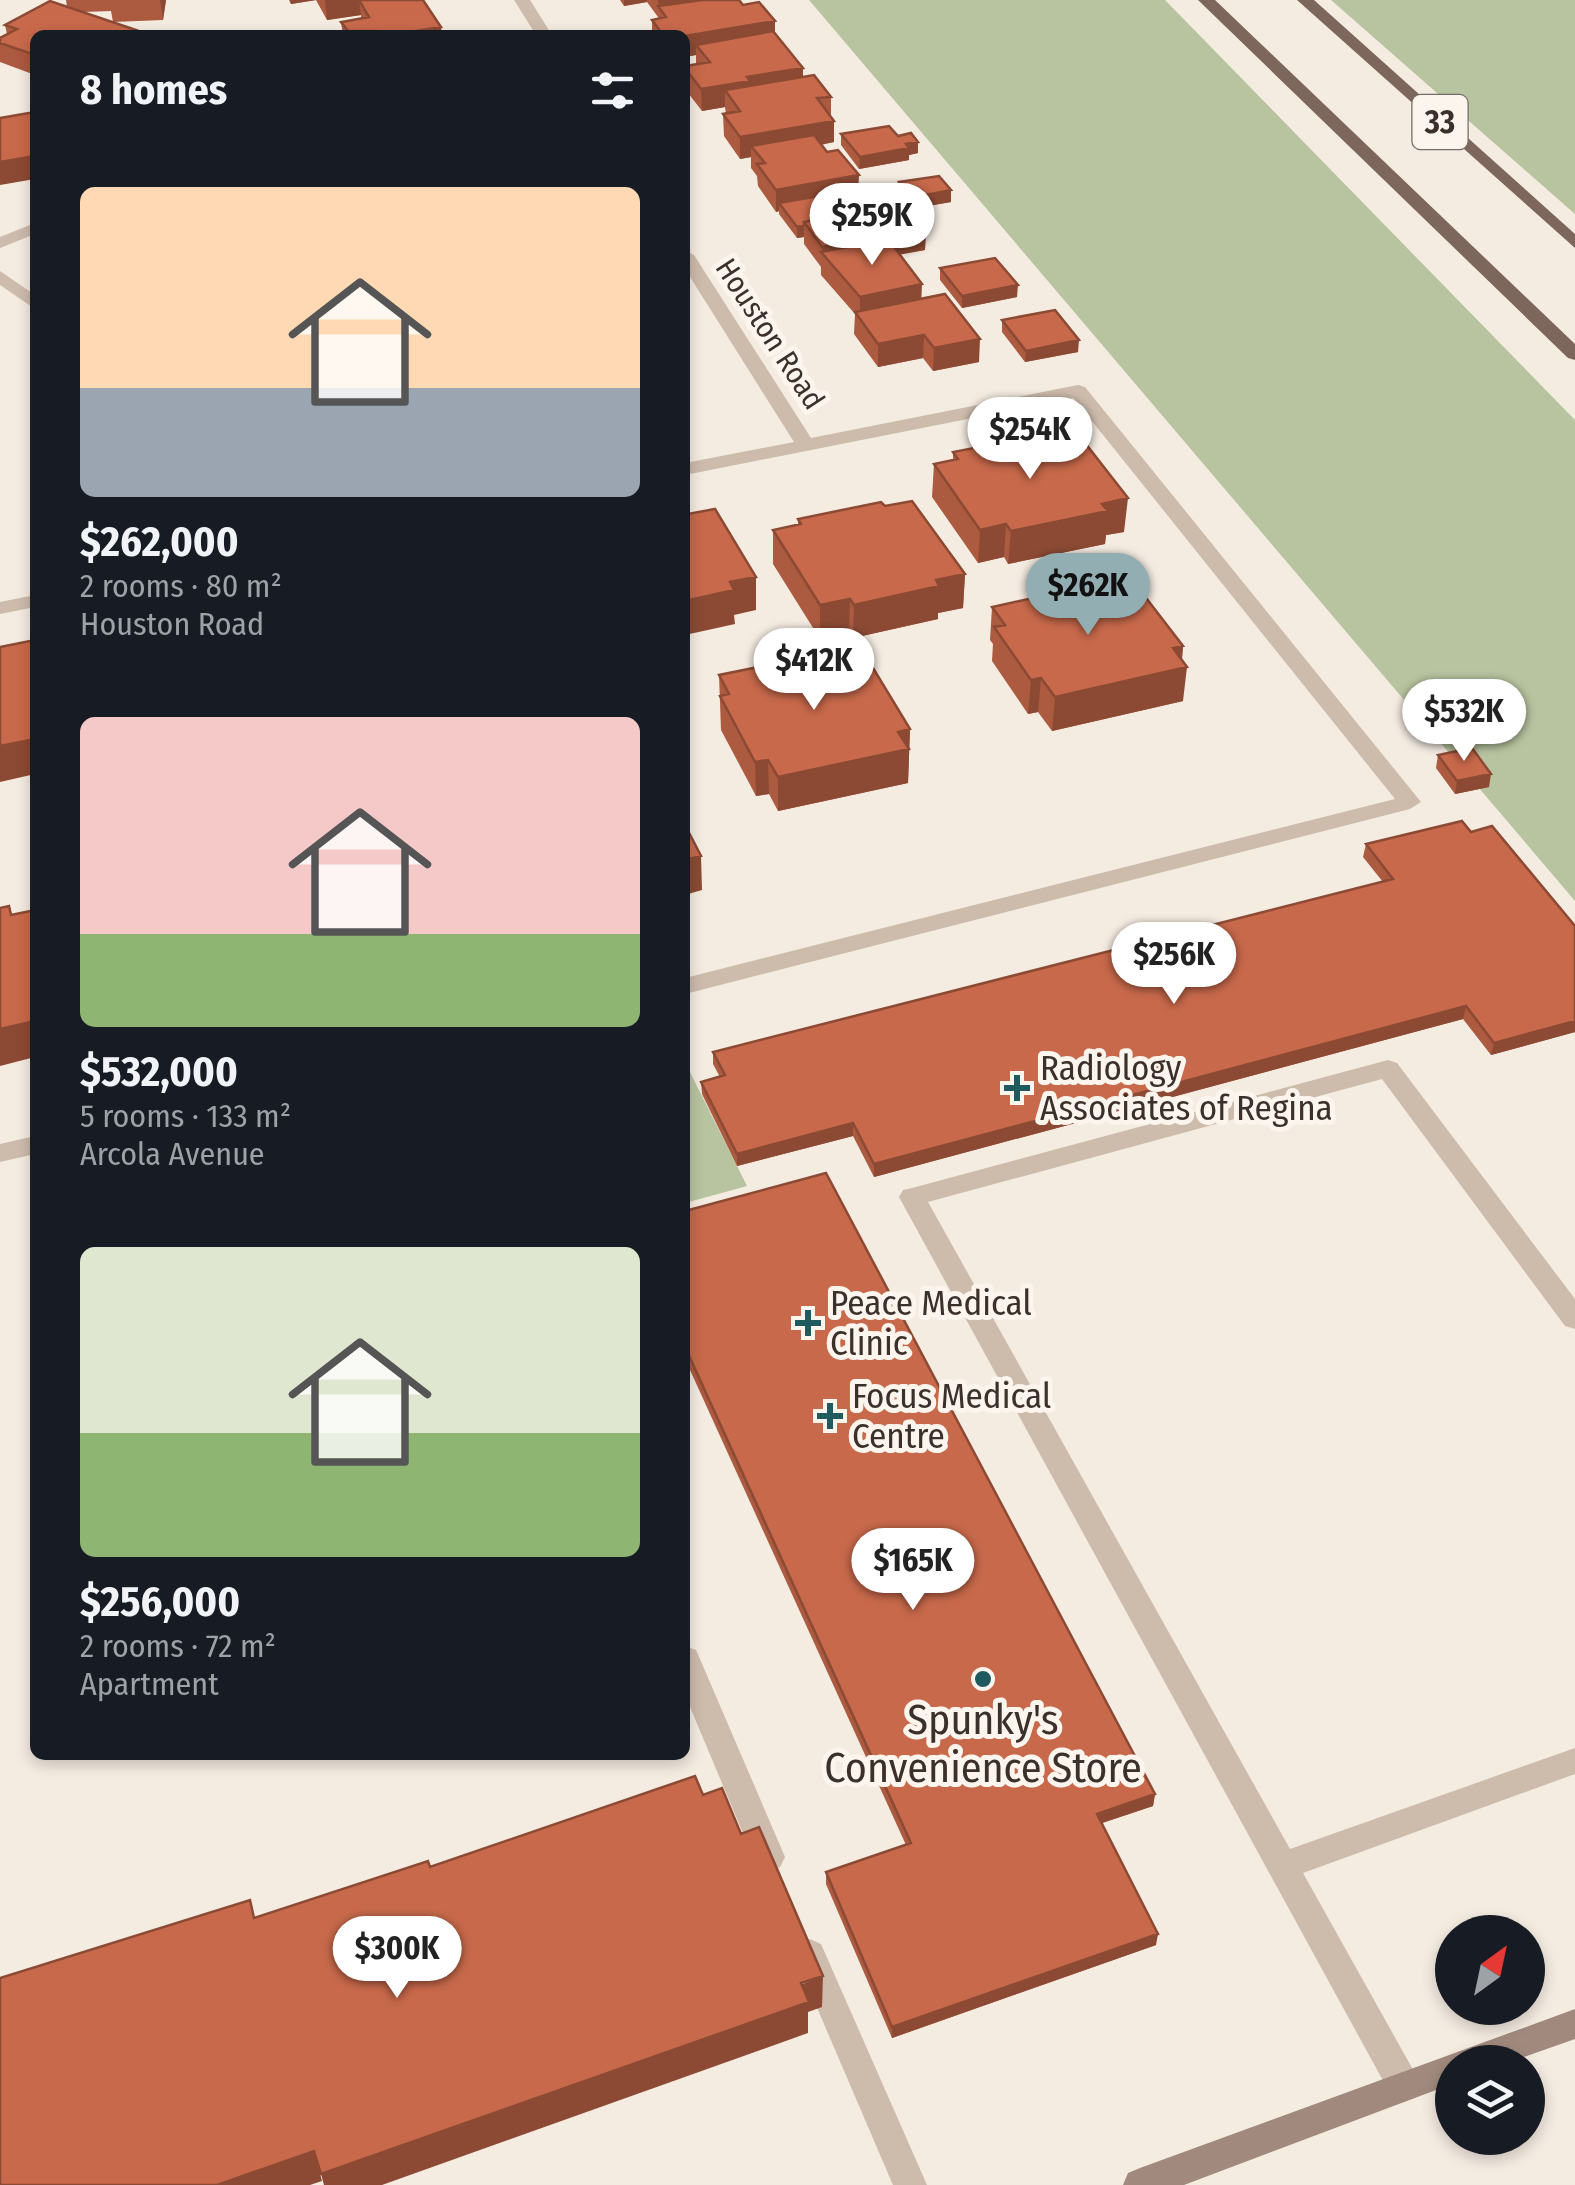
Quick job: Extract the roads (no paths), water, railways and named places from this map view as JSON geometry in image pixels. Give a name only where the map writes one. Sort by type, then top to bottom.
[{"type":"main road","name":"33","points":[[1206,0],[1575,354]]},
{"type":"main road","name":"33","points":[[1306,0],[1575,243]]},
{"type":"street","points":[[522,0],[541,30]]},
{"type":"street","points":[[0,243],[30,230]]},
{"type":"street","name":"Houston Road","points":[[690,264],[805,444]]},
{"type":"street","points":[[0,276],[30,300]]},
{"type":"street","name":"Houston Road","points":[[690,468],[1078,391],[1410,802],[690,985]]},
{"type":"street","points":[[0,608],[30,602]]},
{"type":"street","points":[[1404,2086],[912,1197],[1388,1069],[1575,1319]]},
{"type":"street","points":[[0,1153],[30,1146]]},
{"type":"street","points":[[690,1671],[784,1894]]},
{"type":"street","points":[[1282,1866],[1575,1761]]},
{"type":"street","points":[[800,1930],[910,2185]]},
{"type":"street","points":[[1516,2045],[1575,2024]]},
{"type":"street","points":[[1140,2185],[1435,2074]]},
{"type":"place","name":"Radiology Associates of Regina","points":[[1017,1088]]},
{"type":"place","name":"Peace Medical Clinic","points":[[808,1323]]},
{"type":"place","name":"Focus Medical Centre","points":[[830,1416]]},
{"type":"place","name":"Spunky's Convenience Store","points":[[983,1679]]}]
